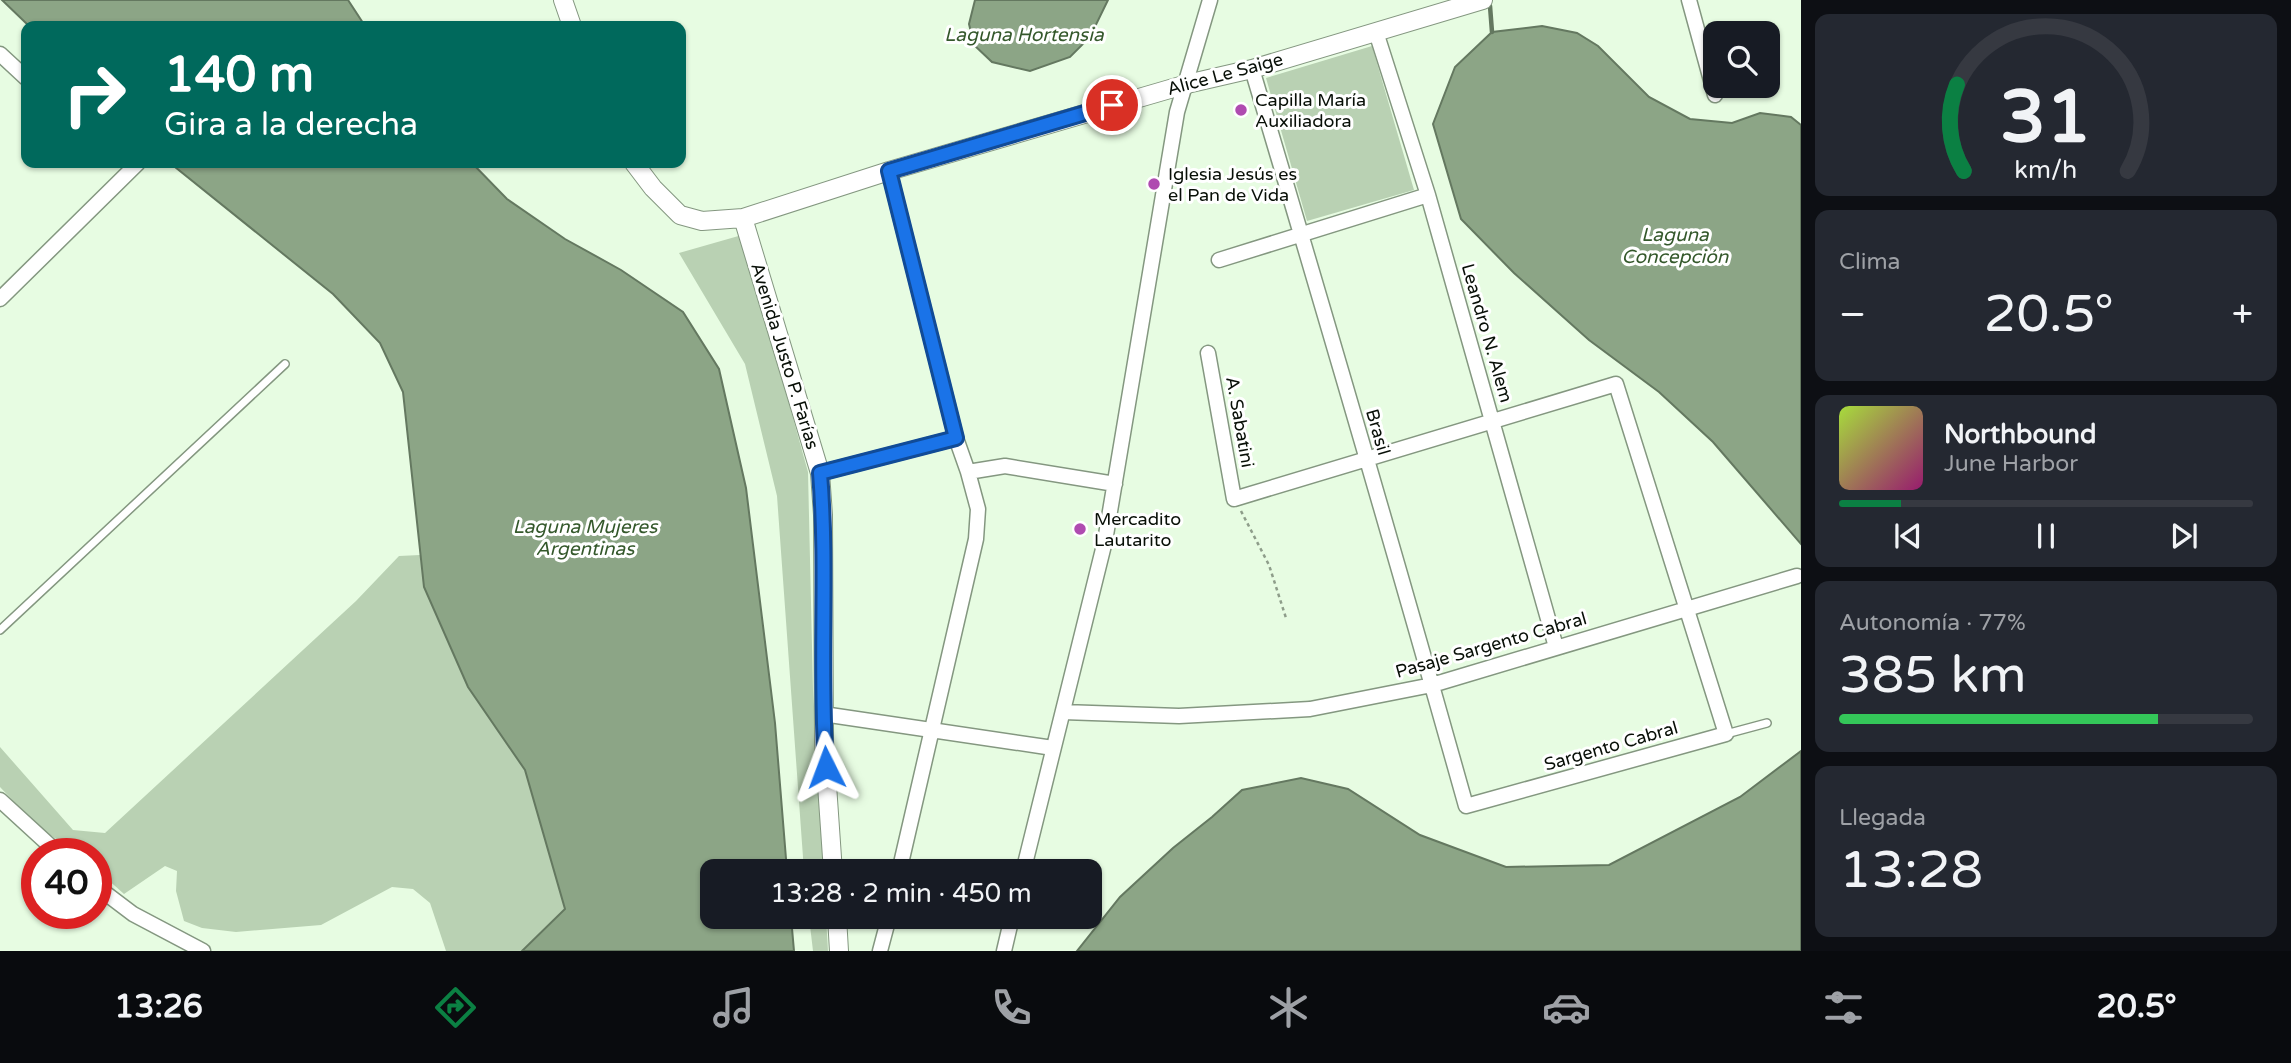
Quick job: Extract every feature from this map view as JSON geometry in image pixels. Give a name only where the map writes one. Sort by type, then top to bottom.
[{"type":"street","points":[[563,0],[570,21]]},
{"type":"street","points":[[1026,859],[1105,541],[1177,112],[1210,0]]},
{"type":"street","name":"Alice Le Saige","points":[[638,168],[680,215],[702,220],[743,218],[889,171],[1187,84],[1251,69],[1483,0]]},
{"type":"street","points":[[1689,0],[1703,51]]},
{"type":"street","name":"Leandro N. Alem","points":[[1376,32],[1428,195],[1556,647]]},
{"type":"street","points":[[0,54],[21,73]]},
{"type":"street","name":"Brasil","points":[[1251,69],[1466,806]]},
{"type":"street","points":[[0,299],[133,168]]},
{"type":"street","points":[[889,171],[956,438],[978,509],[976,538],[903,859]]},
{"type":"street","points":[[1219,260],[1428,195]]},
{"type":"street","name":"Avenida Justo P. Farías","points":[[743,218],[820,473],[823,515],[823,714],[833,859]]},
{"type":"street","name":"A. Sabatini","points":[[1208,353],[1234,499]]},
{"type":"street","points":[[1234,499],[1616,384],[1726,734]]},
{"type":"street","points":[[820,473],[956,438]]},
{"type":"street","points":[[968,472],[1005,466],[1115,484]]},
{"type":"street","name":"Pasaje Sargento Cabral","points":[[1063,712],[1179,716],[1310,709],[1432,685],[1797,576]]},
{"type":"street","points":[[823,714],[1053,748]]},
{"type":"street","name":"Sargento Cabral","points":[[1466,806],[1726,734]]},
{"type":"street","points":[[0,800],[42,838]]},
{"type":"street","points":[[112,898],[132,914],[203,951]]},
{"type":"street","points":[[838,929],[839,951]]},
{"type":"street","points":[[880,951],[886,929]]},
{"type":"street","points":[[1004,951],[1009,929]]},
{"type":"lane","points":[[0,630],[285,364]]},
{"type":"lane","name":"Sargento Cabral","points":[[1726,734],[1767,723]]},
{"type":"path","points":[[1234,499],[1269,565],[1286,618]]},
{"type":"shaded area","points":[[1372,46],[1414,190],[1307,221],[1266,78]]},
{"type":"shaded area","points":[[742,235],[808,472],[813,690],[823,859],[803,859],[777,496],[745,364],[679,253]]},
{"type":"shaded area","points":[[420,555],[424,587],[468,687],[525,770],[565,910],[522,951],[446,951],[430,903],[413,889],[392,887],[321,925],[236,932],[202,928],[184,921],[176,891],[177,871],[165,866],[124,894],[112,883],[112,838],[55,838],[38,827],[0,787],[0,747],[73,830],[105,833],[356,601],[399,556]]},
{"type":"shaded area","points":[[810,929],[827,929],[828,951],[813,951]]},
{"type":"water","points":[[2,0],[348,0],[362,21],[24,21]]},
{"type":"water","name":"Laguna Hortensia","points":[[975,0],[1108,0],[1090,37],[1070,57],[1030,71],[992,62],[974,45],[969,24]]},
{"type":"water","name":"Laguna Concepción","points":[[1542,26],[1577,33],[1598,46],[1649,97],[1690,119],[1732,123],[1760,113],[1791,117],[1801,125],[1801,544],[1713,442],[1659,392],[1589,340],[1514,273],[1461,219],[1433,124],[1455,67],[1492,32]]},
{"type":"water","name":"Laguna Mujeres Argentinas","points":[[176,168],[477,168],[507,199],[565,239],[621,270],[683,312],[719,369],[746,488],[775,723],[786,859],[700,859],[700,929],[792,929],[794,951],[522,951],[565,909],[525,770],[468,687],[424,587],[403,392],[380,343],[333,294]]},
{"type":"water","points":[[1801,751],[1801,951],[1077,951],[1095,929],[1102,929],[1102,920],[1120,897],[1242,790],[1301,778],[1348,789],[1420,835],[1506,867],[1609,865],[1740,797]]},
{"type":"waterway","points":[[1490,6],[1492,32]]},
{"type":"place","name":"Capilla María Auxiliadora","points":[[1241,110]]},
{"type":"place","name":"Iglesia Jesús es el Pan de Vida","points":[[1154,184]]},
{"type":"place","name":"Mercadito Lautarito","points":[[1080,529]]},
{"type":"route","points":[[826,767],[823,714],[823,515],[820,473],[956,438],[889,171],[1112,105]]}]
